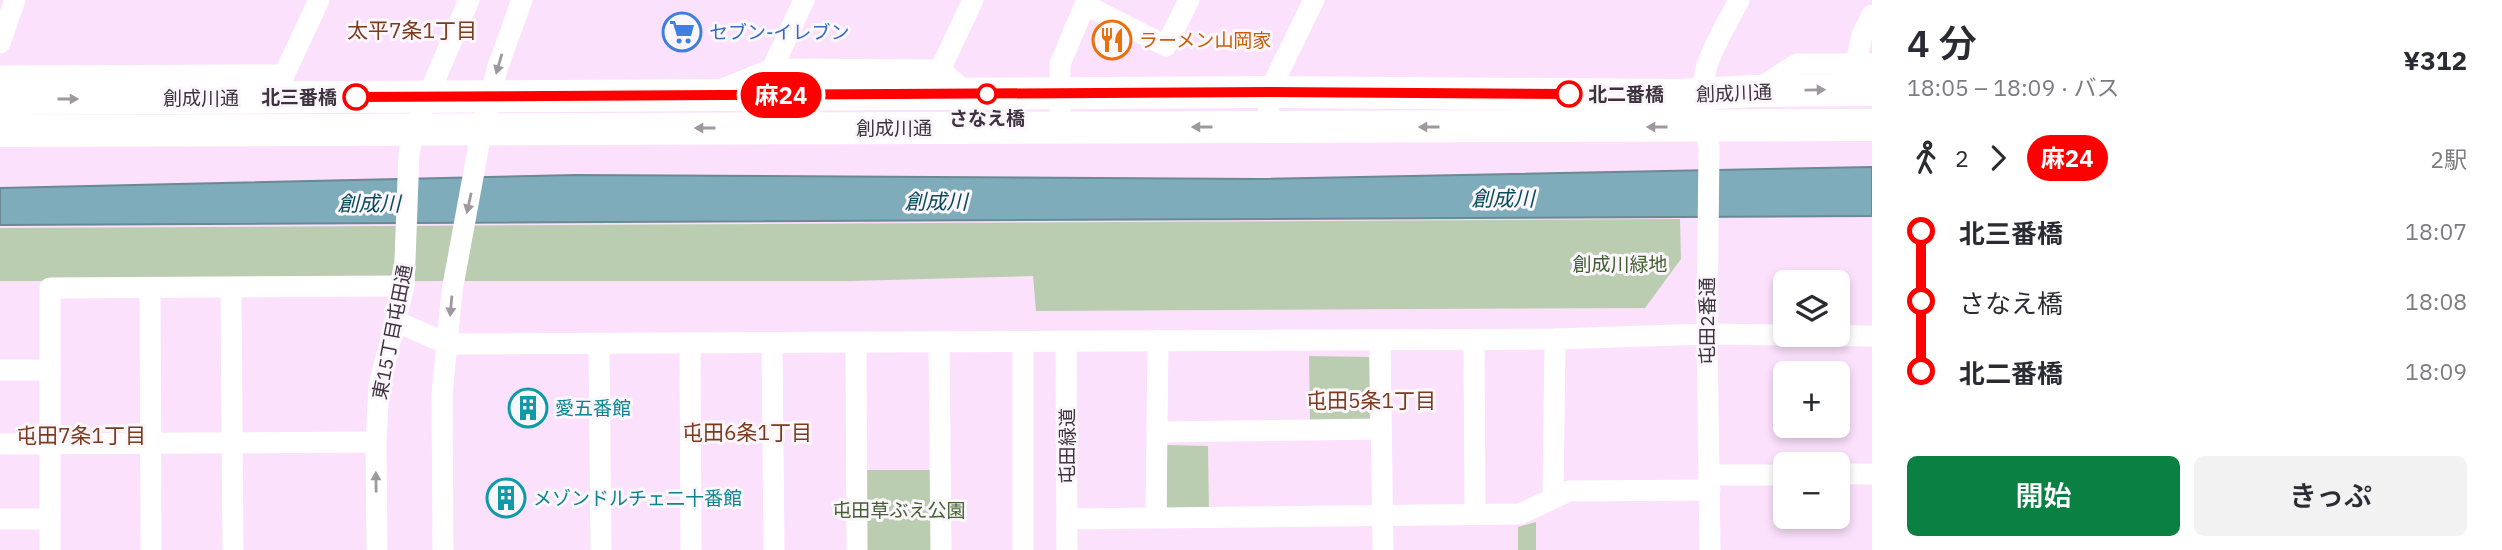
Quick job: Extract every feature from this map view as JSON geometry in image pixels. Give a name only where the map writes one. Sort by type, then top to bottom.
[{"type":"highway","name":"創成川通","points":[[0,99],[281,86],[428,97],[1269,92],[1678,95],[1754,91],[1867,72]]},
{"type":"highway","name":"創成川通","points":[[0,131],[1872,125]]},
{"type":"street","points":[[0,43],[15,0]]},
{"type":"street","points":[[0,76],[281,86],[319,0]]},
{"type":"street","name":"東15丁目屯田通","points":[[377,550],[376,442],[379,386],[404,286],[410,153],[414,129],[469,0]]},
{"type":"street","points":[[443,550],[442,395],[452,291],[482,128],[507,38],[522,0]]},
{"type":"street","points":[[772,69],[804,0]]},
{"type":"street","points":[[940,70],[973,0]]},
{"type":"street","points":[[1060,127],[1060,64],[1086,3],[1167,47],[1189,0]]},
{"type":"street","points":[[1268,127],[1269,92],[1314,0]]},
{"type":"street","name":"屯田2番通","points":[[1710,550],[1707,334],[1709,147],[1704,126],[1704,93],[1707,62],[1739,0]]},
{"type":"street","points":[[1867,72],[1862,35],[1872,15]]},
{"type":"street","points":[[705,96],[772,69],[940,70],[969,94]]},
{"type":"street","points":[[50,550],[50,288],[404,286]]},
{"type":"street","points":[[231,288],[233,550]]},
{"type":"street","points":[[150,289],[152,550]]},
{"type":"street","points":[[397,322],[448,344],[1474,340],[1707,334],[1872,336]]},
{"type":"street","points":[[1553,498],[1555,339]]},
{"type":"street","points":[[1156,517],[1158,340]]},
{"type":"street","points":[[1380,340],[1383,549]]},
{"type":"street","points":[[1474,340],[1475,514]]},
{"type":"street","name":"屯田緑道","points":[[1066,341],[1067,550]]},
{"type":"street","points":[[939,342],[941,550]]},
{"type":"street","points":[[1023,342],[1023,550]]},
{"type":"street","points":[[690,343],[691,550]]},
{"type":"street","points":[[772,343],[774,550]]},
{"type":"street","points":[[856,343],[857,550]]},
{"type":"street","points":[[599,344],[601,550]]},
{"type":"street","points":[[0,370],[50,370]]},
{"type":"street","points":[[1157,432],[1381,429]]},
{"type":"street","points":[[0,444],[376,442]]},
{"type":"street","points":[[1850,474],[1872,474]]},
{"type":"street","points":[[1067,519],[1520,514],[1569,491],[1710,483],[1773,476]]},
{"type":"street","points":[[0,519],[50,519]]},
{"type":"green space","name":"創成川緑地","points":[[1680,219],[1681,259],[1645,308],[1036,311],[1033,276],[851,281],[0,281],[0,228]]},
{"type":"green space","points":[[1309,356],[1369,357],[1370,423],[1310,423]]},
{"type":"green space","points":[[1166,445],[1208,446],[1209,512],[1167,512]]},
{"type":"green space","name":"屯田草ぶえ公園","points":[[865,470],[932,470],[932,550],[865,550]]},
{"type":"green space","points":[[1536,522],[1536,550],[1518,550],[1518,527]]},
{"type":"water","name":"創成川","points":[[1872,167],[1872,216],[0,225],[0,188],[576,175],[1258,179]]},
{"type":"bus line","name":"麻24","points":[[356,97],[1269,92],[1569,94]]},
{"type":"place","name":"セブン-イレブン","points":[[682,32]]},
{"type":"place","name":"ラーメン山岡家","points":[[1112,40]]},
{"type":"place","name":"さなえ橋","points":[[987,94]]},
{"type":"place","name":"北二番橋","points":[[1569,94]]},
{"type":"place","name":"北三番橋","points":[[356,97]]},
{"type":"place","name":"愛五番館","points":[[528,408]]},
{"type":"place","name":"メゾンドルチェ二十番館","points":[[506,498]]},
{"type":"district","name":"太平7条1丁目","points":[[412,31]]},
{"type":"district","name":"屯田5条1丁目","points":[[1371,401]]},
{"type":"district","name":"屯田6条1丁目","points":[[747,433]]},
{"type":"district","name":"屯田7条1丁目","points":[[81,436]]}]
